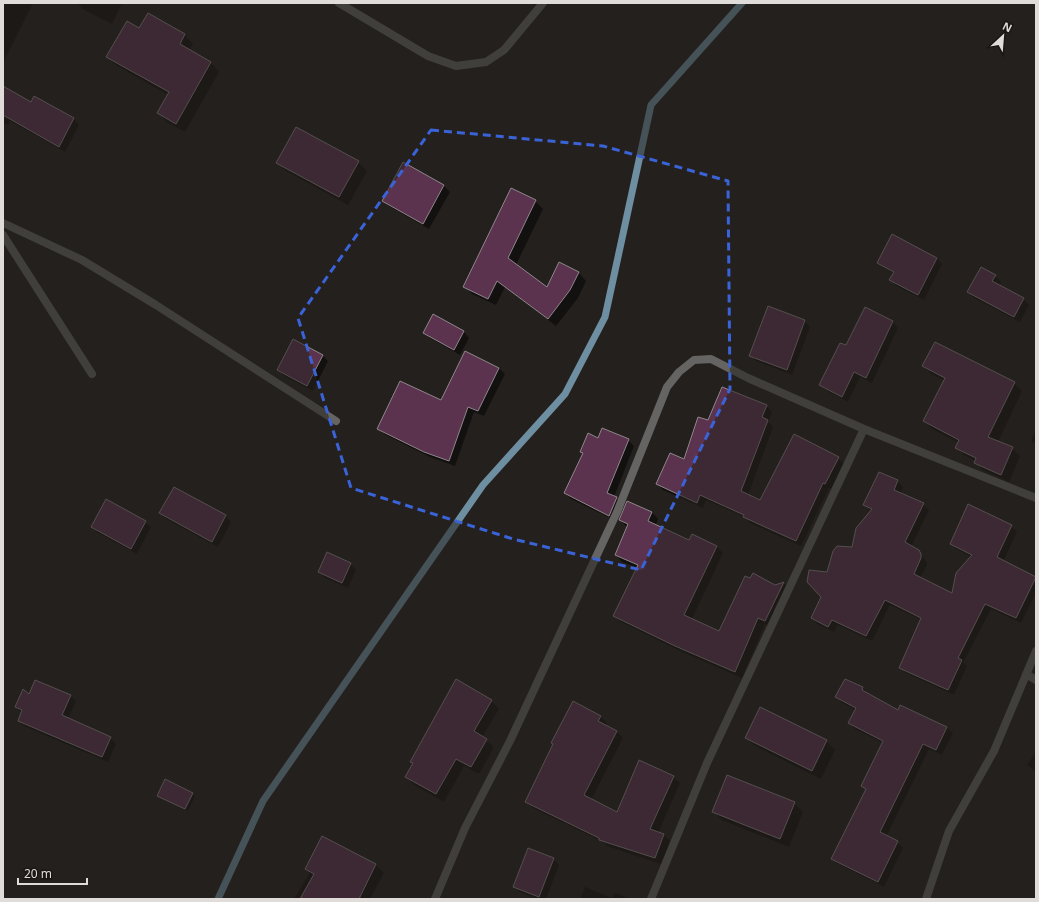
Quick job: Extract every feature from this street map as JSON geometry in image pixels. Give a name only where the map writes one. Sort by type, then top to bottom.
[{"type":"street","points":[[339,3],[428,56],[456,66],[486,62],[504,50],[543,3]]},
{"type":"street","points":[[3,223],[82,260],[163,309],[336,421]]},
{"type":"street","points":[[3,235],[92,374]]},
{"type":"street","points":[[435,899],[464,828],[510,741],[617,512],[667,387],[679,372],[694,360],[711,360],[864,429],[1036,498]]},
{"type":"street","points":[[651,899],[707,763],[864,429]]},
{"type":"street","points":[[926,899],[949,831],[994,751],[1036,651]]},
{"type":"street","points":[[1026,674],[1036,680]]},
{"type":"highlighted area","points":[[431,130],[603,146],[728,181],[730,389],[641,570],[513,539],[351,488],[298,318]]},
{"type":"building","points":[[148,13],[185,34],[180,44],[211,62],[176,124],[157,113],[169,92],[106,57],[127,21],[139,28]]},
{"type":"building","points":[[3,86],[31,102],[34,96],[74,118],[59,147],[3,115]]},
{"type":"building","points":[[296,127],[359,161],[339,197],[276,163]]},
{"type":"building","points":[[403,162],[444,185],[423,224],[382,201]]},
{"type":"building","points":[[511,188],[536,200],[508,258],[547,287],[559,262],[579,272],[570,290],[548,319],[497,281],[488,299],[463,287]]},
{"type":"building","points":[[892,234],[937,258],[918,295],[889,280],[894,272],[877,263]]},
{"type":"building","points":[[981,267],[996,275],[992,281],[1024,298],[1014,317],[967,292]]},
{"type":"building","points":[[768,306],[805,320],[787,370],[749,356]]},
{"type":"building","points":[[865,307],[893,321],[866,378],[854,372],[842,397],[819,385],[840,343],[846,345]]},
{"type":"building","points":[[433,314],[464,331],[454,350],[423,333]]},
{"type":"building","points":[[293,339],[323,355],[307,386],[277,370]]},
{"type":"building","points":[[935,342],[1015,382],[988,437],[1013,447],[1001,475],[974,463],[976,458],[955,448],[959,440],[923,421],[945,378],[922,366]]},
{"type":"building","points":[[465,351],[499,368],[478,411],[468,407],[449,461],[424,452],[377,429],[400,381],[441,400]]},
{"type":"building","points":[[722,387],[767,405],[762,417],[768,420],[741,491],[760,500],[794,434],[839,457],[825,484],[823,483],[796,541],[743,517],[744,515],[700,495],[697,503],[656,484],[670,453],[684,459],[698,417],[708,420]]},
{"type":"building","points":[[602,428],[629,439],[607,493],[617,497],[609,516],[564,493],[583,453],[580,452],[588,433],[598,438]]},
{"type":"building","points":[[879,472],[898,480],[894,490],[924,503],[905,542],[919,550],[921,554],[921,558],[914,574],[952,593],[956,573],[972,555],[950,544],[968,504],[1012,525],[997,557],[1036,577],[1016,618],[985,604],[958,658],[962,660],[948,690],[899,668],[921,618],[885,600],[866,636],[832,620],[828,627],[811,618],[821,597],[807,582],[809,570],[827,572],[833,551],[837,546],[852,547],[856,528],[872,509],[863,505]]},
{"type":"building","points":[[174,487],[226,515],[212,542],[159,513]]},
{"type":"building","points":[[106,499],[146,521],[131,549],[91,527]]},
{"type":"building","points":[[627,501],[652,512],[648,521],[689,540],[692,534],[717,546],[684,615],[719,631],[745,576],[750,578],[753,573],[775,585],[784,582],[765,621],[758,618],[735,672],[675,646],[613,616],[638,565],[615,555],[628,524],[619,520]]},
{"type":"building","points":[[327,552],[351,563],[342,583],[318,572]]},
{"type":"building","points":[[456,679],[492,700],[474,731],[487,739],[471,767],[456,759],[436,794],[405,777],[413,763],[410,762]]},
{"type":"building","points":[[845,679],[863,687],[862,690],[898,710],[900,705],[947,727],[936,750],[923,744],[880,832],[898,841],[878,882],[831,859],[866,789],[861,786],[883,741],[848,723],[856,708],[835,697]]},
{"type":"building","points":[[35,680],[71,695],[62,715],[111,737],[102,757],[18,721],[22,710],[15,707],[23,689],[29,694]]},
{"type":"building","points":[[573,701],[601,716],[598,721],[617,731],[584,795],[617,812],[639,760],[674,776],[650,829],[664,834],[655,858],[599,840],[599,838],[525,802],[553,744],[551,743]]},
{"type":"building","points":[[760,707],[827,740],[812,771],[745,738]]},
{"type":"building","points":[[727,775],[795,802],[780,839],[712,812]]},
{"type":"building","points":[[165,779],[193,793],[185,809],[157,796]]},
{"type":"building","points":[[322,836],[376,864],[359,899],[300,899],[314,874],[305,869]]},
{"type":"building","points":[[528,848],[554,858],[539,897],[513,887]]},
{"type":"waterway","points":[[218,899],[263,801],[483,485],[565,394],[605,317],[651,105],[742,3]]}]
